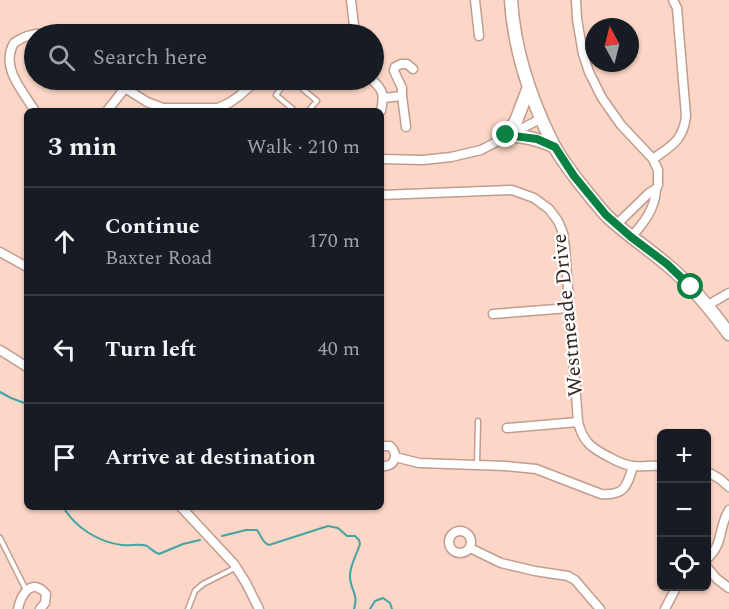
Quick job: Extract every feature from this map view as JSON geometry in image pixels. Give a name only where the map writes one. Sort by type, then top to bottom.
[{"type":"main road","points":[[511,0],[520,58],[542,118],[564,162],[606,215],[667,264],[727,327]]},
{"type":"main road","points":[[530,87],[520,113],[506,135],[537,139],[555,147]]},
{"type":"street","points":[[351,0],[354,24]]},
{"type":"street","points":[[475,0],[479,36]]},
{"type":"street","points":[[576,0],[583,54],[597,89],[611,112],[652,159],[658,170],[656,201],[642,225],[631,237]]},
{"type":"street","points":[[652,159],[673,145],[685,127],[677,8],[673,0]]},
{"type":"street","points":[[24,36],[5,50],[1,62],[9,81],[32,108]]},
{"type":"street","points":[[406,127],[402,88],[393,71],[401,64],[407,64],[413,69]]},
{"type":"street","points":[[109,108],[123,90]]},
{"type":"street","points":[[128,90],[147,102],[163,108],[218,108],[246,90]]},
{"type":"street","points":[[380,90],[381,108]]},
{"type":"street","points":[[382,98],[402,96]]},
{"type":"street","points":[[384,159],[423,160],[451,157],[481,150],[542,118]]},
{"type":"street","points":[[616,225],[656,189]]},
{"type":"street","name":"Westmeade Drive","points":[[384,195],[512,190],[534,198],[549,209],[558,221],[565,248],[578,422],[581,434],[597,452],[618,462],[633,466],[657,466]]},
{"type":"street","points":[[0,252],[24,265]]},
{"type":"street","points":[[708,305],[729,293]]},
{"type":"street","points":[[494,315],[569,308]]},
{"type":"street","points":[[0,350],[24,365]]},
{"type":"street","points":[[507,428],[578,422]]},
{"type":"street","points":[[384,446],[393,448],[396,458],[389,466],[384,466]]},
{"type":"street","points":[[396,458],[419,463],[536,469],[600,494],[609,495],[623,490],[628,483],[633,466]]},
{"type":"street","points":[[711,474],[729,487]]},
{"type":"street","points":[[184,510],[236,568],[259,609]]},
{"type":"street","points":[[711,555],[718,544],[723,522],[729,510]]},
{"type":"street","points":[[470,548],[501,563],[568,576],[575,580],[600,609]]},
{"type":"street","points":[[711,572],[729,588]]},
{"type":"street","points":[[18,609],[22,596],[34,586],[39,587],[46,594],[45,603],[40,609]]},
{"type":"street","points":[[665,609],[674,591]]},
{"type":"lane","points":[[281,90],[276,95],[291,108]]},
{"type":"lane","points":[[303,90],[317,101],[311,108]]},
{"type":"lane","points":[[477,465],[478,421]]},
{"type":"lane","points":[[0,538],[27,591]]},
{"type":"lane","points":[[188,609],[195,591],[203,584],[236,568]]},
{"type":"waterway","points":[[0,392],[24,403]]},
{"type":"waterway","points":[[65,510],[88,533],[104,541],[125,545],[144,545],[159,554],[200,540]]},
{"type":"waterway","points":[[222,536],[246,530],[257,530],[263,541],[269,545],[328,526],[338,528],[347,536],[355,536],[360,544],[350,572],[350,581],[355,596],[354,609]]},
{"type":"waterway","points":[[370,609],[375,601],[383,598],[390,603],[392,609]]},
{"type":"route","points":[[506,135],[537,139],[555,147],[574,176],[606,215],[667,264],[691,287]]}]
